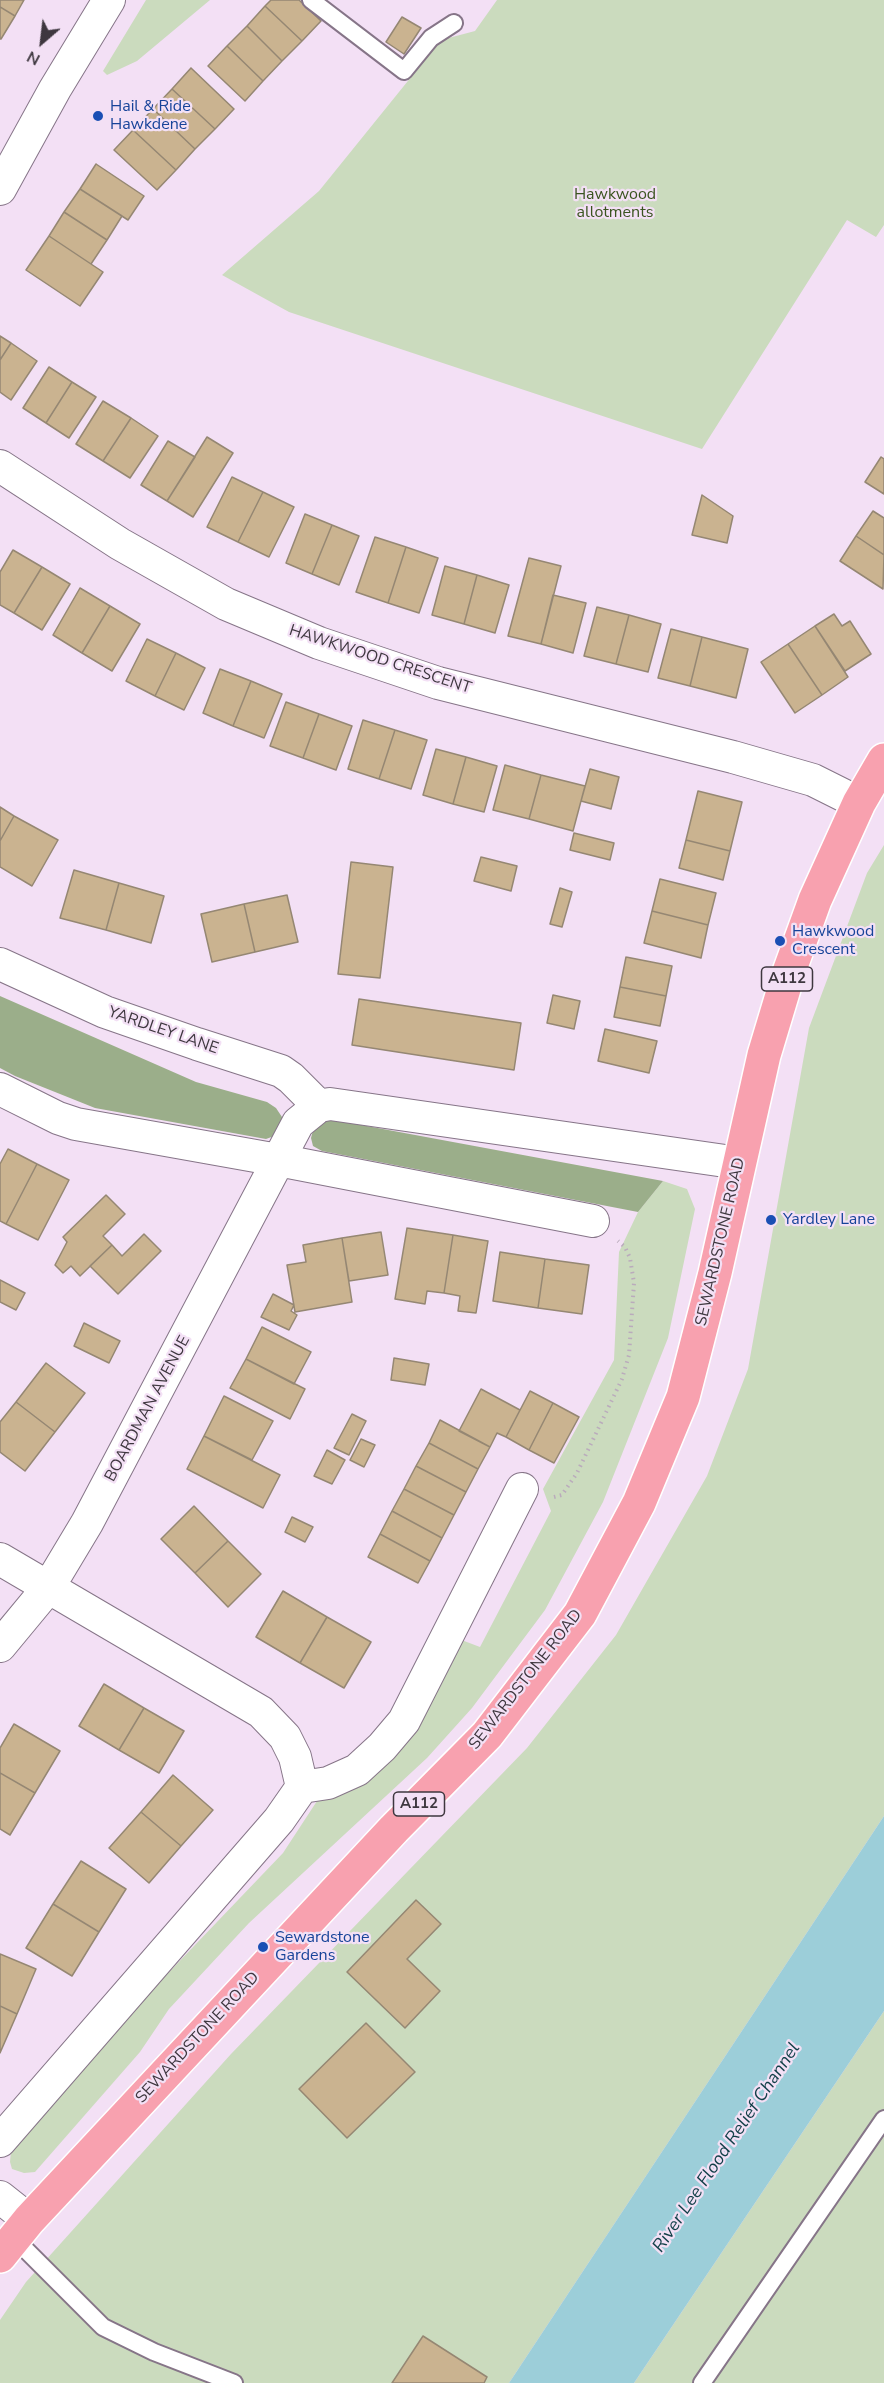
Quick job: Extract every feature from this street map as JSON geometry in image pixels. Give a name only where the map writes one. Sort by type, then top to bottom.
[{"type":"main road","name":"SEWARDSTONE ROAD","points":[[14,2238],[378,1846],[487,1735],[580,1614],[639,1503],[684,1397],[715,1274],[764,1055],[789,972],[815,900],[859,803],[884,760]]},
{"type":"street","points":[[0,189],[55,89],[109,0]]},
{"type":"street","name":"HAWKWOOD CRESCENT","points":[[0,466],[120,544],[216,599],[319,643],[438,683],[733,757],[813,780],[859,803]]},
{"type":"street","name":"YARDLEY LANE","points":[[0,964],[105,1012],[281,1071],[319,1106]]},
{"type":"street","points":[[0,1089],[58,1118],[76,1124],[278,1160],[593,1221]]},
{"type":"street","points":[[278,1160],[298,1123],[319,1106],[330,1104],[739,1163]]},
{"type":"street","name":"BOARDMAN AVENUE","points":[[0,1646],[48,1588],[87,1523],[278,1160]]},
{"type":"street","points":[[0,2141],[279,1820],[302,1787],[328,1783],[357,1770],[405,1722],[535,1493]]},
{"type":"street","points":[[0,1559],[261,1712],[285,1737],[295,1757],[302,1787]]},
{"type":"street","points":[[0,2197],[14,2238]]},
{"type":"lane","points":[[311,0],[404,71],[431,38],[454,24]]},
{"type":"lane","points":[[702,2383],[884,2119]]},
{"type":"lane","points":[[14,2238],[103,2327],[154,2352],[234,2383]]},
{"type":"path","points":[[535,1493],[562,1495],[577,1473],[622,1379],[629,1355],[634,1283],[630,1258],[625,1246]]},
{"type":"green space","points":[[146,0],[210,0],[137,61],[107,75],[103,71]]},
{"type":"green space","name":"Hawkwood allotments","points":[[497,0],[884,0],[884,225],[876,237],[847,220],[702,449],[289,312],[222,275],[319,191],[441,40],[475,31]]},
{"type":"green space","points":[[884,845],[884,1816],[509,2383],[0,2383],[0,2320],[26,2282],[231,2054],[527,1748],[616,1635],[707,1476],[748,1369],[809,1028],[867,873]]},
{"type":"green space","points":[[0,996],[196,1082],[267,1102],[276,1108],[282,1117],[282,1126],[277,1135],[266,1139],[95,1108],[15,1076],[0,1068]]},
{"type":"green space","points":[[329,1119],[663,1181],[638,1212],[322,1151],[313,1146],[311,1138],[314,1127]]},
{"type":"green space","points":[[663,1181],[687,1189],[695,1209],[668,1338],[603,1502],[545,1610],[472,1708],[427,1758],[249,1923],[169,2009],[140,2052],[35,2172],[24,2173],[12,2169],[11,2151],[150,1992],[283,1853],[317,1801],[395,1738],[451,1636],[480,1647],[551,1511],[543,1489],[614,1360],[619,1252],[638,1212]]},
{"type":"green space","points":[[884,2011],[884,2383],[634,2383]]},
{"type":"water","name":"River Lee Flood Relief Channel","points":[[884,1816],[884,2011],[634,2383],[509,2383]]},
{"type":"building","points":[[0,0],[24,0],[15,16],[0,7]]},
{"type":"building","points":[[271,0],[299,0],[321,21],[302,41],[265,6]]},
{"type":"building","points":[[265,6],[302,41],[282,61],[247,26]]},
{"type":"building","points":[[0,7],[15,16],[1,39],[0,39]]},
{"type":"building","points":[[402,17],[421,28],[404,54],[386,42]]},
{"type":"building","points":[[247,26],[282,61],[263,81],[227,46]]},
{"type":"building","points":[[227,46],[263,81],[245,101],[208,66]]},
{"type":"building","points":[[191,68],[234,109],[215,129],[172,89]]},
{"type":"building","points":[[172,89],[215,129],[195,149],[153,109]]},
{"type":"building","points":[[153,109],[195,149],[176,170],[133,130]]},
{"type":"building","points":[[133,130],[176,170],[157,190],[114,150]]},
{"type":"building","points":[[96,164],[144,196],[128,220],[80,189]]},
{"type":"building","points":[[80,189],[122,216],[107,240],[64,212]]},
{"type":"building","points":[[64,212],[107,240],[91,264],[49,236]]},
{"type":"building","points":[[49,236],[103,272],[80,306],[26,270]]},
{"type":"building","points":[[0,336],[11,343],[0,360]]},
{"type":"building","points":[[11,343],[37,361],[11,400],[0,392],[0,360]]},
{"type":"building","points":[[49,367],[72,382],[46,423],[23,408]]},
{"type":"building","points":[[72,382],[96,397],[69,438],[46,423]]},
{"type":"building","points":[[103,401],[131,418],[103,461],[76,444]]},
{"type":"building","points":[[131,418],[158,436],[130,478],[103,461]]},
{"type":"building","points":[[207,437],[233,453],[193,517],[167,501]]},
{"type":"building","points":[[168,441],[195,457],[167,501],[141,485]]},
{"type":"building","points":[[881,457],[884,459],[884,494],[865,482]]},
{"type":"building","points":[[232,477],[263,492],[238,542],[207,527]]},
{"type":"building","points":[[263,492],[294,507],[269,557],[238,542]]},
{"type":"building","points":[[702,495],[733,516],[727,543],[692,535]]},
{"type":"building","points":[[873,511],[884,518],[884,555],[856,536]]},
{"type":"building","points":[[305,514],[332,525],[312,574],[286,563]]},
{"type":"building","points":[[332,525],[359,536],[339,585],[312,574]]},
{"type":"building","points":[[856,536],[884,555],[883,589],[840,561]]},
{"type":"building","points":[[375,537],[406,547],[388,603],[356,592]]},
{"type":"building","points":[[406,547],[438,558],[419,613],[388,603]]},
{"type":"building","points":[[13,550],[42,567],[14,613],[0,605],[0,572]]},
{"type":"building","points":[[529,558],[561,566],[541,644],[508,636]]},
{"type":"building","points":[[445,566],[477,575],[464,624],[432,615]]},
{"type":"building","points":[[42,567],[70,584],[42,630],[14,613]]},
{"type":"building","points":[[477,575],[509,585],[495,633],[464,624]]},
{"type":"building","points":[[80,588],[110,606],[82,653],[53,635]]},
{"type":"building","points":[[553,595],[586,603],[573,653],[541,644]]},
{"type":"building","points":[[110,606],[140,624],[112,671],[82,653]]},
{"type":"building","points":[[597,607],[629,615],[616,664],[584,656]]},
{"type":"building","points":[[834,614],[842,626],[850,621],[871,654],[845,671],[815,626]]},
{"type":"building","points":[[629,615],[661,624],[648,672],[616,664]]},
{"type":"building","points":[[815,626],[848,677],[822,695],[788,644]]},
{"type":"building","points":[[671,629],[702,637],[690,686],[658,678]]},
{"type":"building","points":[[702,637],[748,649],[736,698],[690,686]]},
{"type":"building","points":[[147,639],[176,653],[155,696],[126,681]]},
{"type":"building","points":[[788,644],[822,695],[795,713],[761,662]]},
{"type":"building","points":[[176,653],[205,668],[184,710],[155,696]]},
{"type":"building","points":[[220,669],[251,681],[233,726],[203,713]]},
{"type":"building","points":[[251,681],[282,694],[264,738],[233,726]]},
{"type":"building","points":[[286,702],[319,714],[303,758],[270,746]]},
{"type":"building","points":[[319,714],[352,726],[336,770],[303,758]]},
{"type":"building","points":[[363,720],[395,730],[379,779],[348,769]]},
{"type":"building","points":[[395,730],[427,740],[411,789],[379,779]]},
{"type":"building","points":[[436,749],[466,757],[453,804],[423,795]]},
{"type":"building","points":[[466,757],[497,766],[484,812],[453,804]]},
{"type":"building","points":[[505,765],[541,775],[529,819],[493,810]]},
{"type":"building","points":[[590,769],[619,777],[611,809],[581,801]]},
{"type":"building","points":[[541,775],[585,786],[573,831],[529,819]]},
{"type":"building","points":[[698,791],[742,802],[730,851],[686,840]]},
{"type":"building","points":[[0,807],[14,816],[0,841]]},
{"type":"building","points":[[14,816],[58,840],[32,886],[0,867],[0,841]]},
{"type":"building","points":[[574,833],[614,843],[610,860],[570,850]]},
{"type":"building","points":[[686,840],[730,851],[723,880],[679,868]]},
{"type":"building","points":[[481,857],[517,866],[511,891],[474,881]]},
{"type":"building","points":[[351,862],[393,867],[380,978],[338,974]]},
{"type":"building","points":[[74,870],[119,883],[106,930],[60,918]]},
{"type":"building","points":[[660,879],[716,893],[708,925],[652,911]]},
{"type":"building","points":[[119,883],[164,896],[151,943],[106,930]]},
{"type":"building","points":[[560,888],[572,892],[562,927],[550,924]]},
{"type":"building","points":[[287,895],[298,942],[255,952],[244,904]]},
{"type":"building","points":[[244,904],[255,952],[212,962],[201,914]]},
{"type":"building","points":[[652,911],[708,925],[701,958],[644,943]]},
{"type":"building","points":[[626,957],[672,966],[666,996],[620,987]]},
{"type":"building","points":[[620,987],[666,996],[660,1026],[614,1017]]},
{"type":"building","points":[[553,995],[580,1001],[574,1029],[547,1023]]},
{"type":"building","points":[[359,999],[521,1023],[514,1070],[352,1045]]},
{"type":"building","points":[[605,1029],[657,1041],[649,1073],[598,1061]]},
{"type":"building","points":[[8,1149],[37,1164],[6,1224],[0,1221],[0,1164]]},
{"type":"building","points":[[37,1164],[69,1180],[38,1240],[6,1224]]},
{"type":"building","points":[[106,1195],[125,1214],[103,1236],[112,1245],[80,1276],[71,1266],[63,1273],[55,1265],[67,1242],[63,1237]]},
{"type":"building","points":[[407,1228],[453,1235],[444,1293],[427,1291],[425,1304],[395,1299]]},
{"type":"building","points":[[381,1232],[388,1275],[349,1281],[342,1238]]},
{"type":"building","points":[[144,1234],[161,1251],[118,1294],[90,1266],[112,1245],[122,1256]]},
{"type":"building","points":[[453,1235],[488,1241],[476,1313],[458,1311],[460,1296],[444,1293]]},
{"type":"building","points":[[342,1238],[352,1302],[295,1312],[287,1265],[306,1262],[303,1245]]},
{"type":"building","points":[[500,1252],[545,1259],[538,1308],[493,1301]]},
{"type":"building","points":[[545,1259],[589,1265],[582,1314],[538,1308]]},
{"type":"building","points":[[0,1280],[25,1293],[16,1310],[0,1302]]},
{"type":"building","points":[[273,1294],[294,1305],[291,1311],[297,1315],[289,1330],[261,1317]]},
{"type":"building","points":[[84,1323],[120,1341],[109,1363],[74,1346]]},
{"type":"building","points":[[262,1327],[311,1352],[294,1384],[246,1359]]},
{"type":"building","points":[[394,1358],[429,1364],[425,1385],[391,1380]]},
{"type":"building","points":[[246,1359],[305,1389],[290,1419],[230,1388]]},
{"type":"building","points":[[46,1363],[85,1393],[55,1432],[16,1402]]},
{"type":"building","points":[[481,1389],[520,1410],[506,1437],[497,1433],[490,1447],[459,1431]]},
{"type":"building","points":[[530,1391],[553,1403],[529,1450],[506,1437]]},
{"type":"building","points":[[224,1396],[273,1421],[252,1460],[204,1436]]},
{"type":"building","points":[[16,1402],[55,1432],[25,1471],[0,1452],[0,1422]]},
{"type":"building","points":[[553,1403],[579,1417],[554,1463],[529,1450]]},
{"type":"building","points":[[352,1414],[366,1421],[349,1455],[334,1448]]},
{"type":"building","points":[[440,1420],[490,1447],[478,1469],[429,1443]]},
{"type":"building","points":[[204,1436],[280,1475],[263,1508],[187,1469]]},
{"type":"building","points":[[361,1439],[375,1445],[364,1467],[350,1460]]},
{"type":"building","points":[[429,1443],[478,1469],[466,1492],[416,1466]]},
{"type":"building","points":[[327,1450],[345,1460],[332,1484],[314,1476]]},
{"type":"building","points":[[416,1466],[466,1492],[454,1515],[404,1489]]},
{"type":"building","points":[[404,1489],[454,1515],[442,1538],[392,1511]]},
{"type":"building","points":[[194,1506],[228,1541],[195,1573],[161,1539]]},
{"type":"building","points":[[392,1511],[442,1538],[430,1561],[380,1534]]},
{"type":"building","points":[[292,1517],[313,1527],[305,1542],[285,1532]]},
{"type":"building","points":[[380,1534],[430,1561],[418,1583],[368,1557]]},
{"type":"building","points":[[228,1541],[261,1574],[228,1607],[195,1573]]},
{"type":"building","points":[[283,1591],[327,1617],[300,1663],[256,1637]]},
{"type":"building","points":[[327,1617],[371,1642],[344,1688],[300,1663]]},
{"type":"building","points":[[104,1684],[144,1708],[119,1750],[79,1726]]},
{"type":"building","points":[[144,1708],[184,1731],[159,1773],[119,1750]]},
{"type":"building","points":[[14,1724],[60,1751],[35,1793],[0,1773],[0,1748]]},
{"type":"building","points":[[0,1773],[35,1793],[10,1835],[0,1829]]},
{"type":"building","points":[[173,1775],[213,1810],[181,1846],[141,1812]]},
{"type":"building","points":[[141,1812],[181,1846],[149,1883],[109,1848]]},
{"type":"building","points":[[81,1861],[126,1889],[99,1932],[53,1904]]},
{"type":"building","points":[[416,1900],[441,1924],[407,1959],[440,1991],[405,2028],[347,1972]]},
{"type":"building","points":[[53,1904],[99,1932],[72,1976],[26,1948]]},
{"type":"building","points":[[0,1954],[36,1969],[17,2014],[0,2006]]},
{"type":"building","points":[[0,2006],[17,2014],[0,2053]]},
{"type":"building","points":[[366,2023],[415,2072],[347,2138],[299,2089]]},
{"type":"building","points":[[423,2336],[487,2377],[484,2383],[392,2383]]},
{"type":"place","name":"Hail & Ride Hawkdene","points":[[98,116]]},
{"type":"place","name":"Hawkwood Crescent","points":[[780,941]]},
{"type":"place","name":"Yardley Lane","points":[[771,1220]]},
{"type":"place","name":"Sewardstone Gardens","points":[[263,1947]]}]
